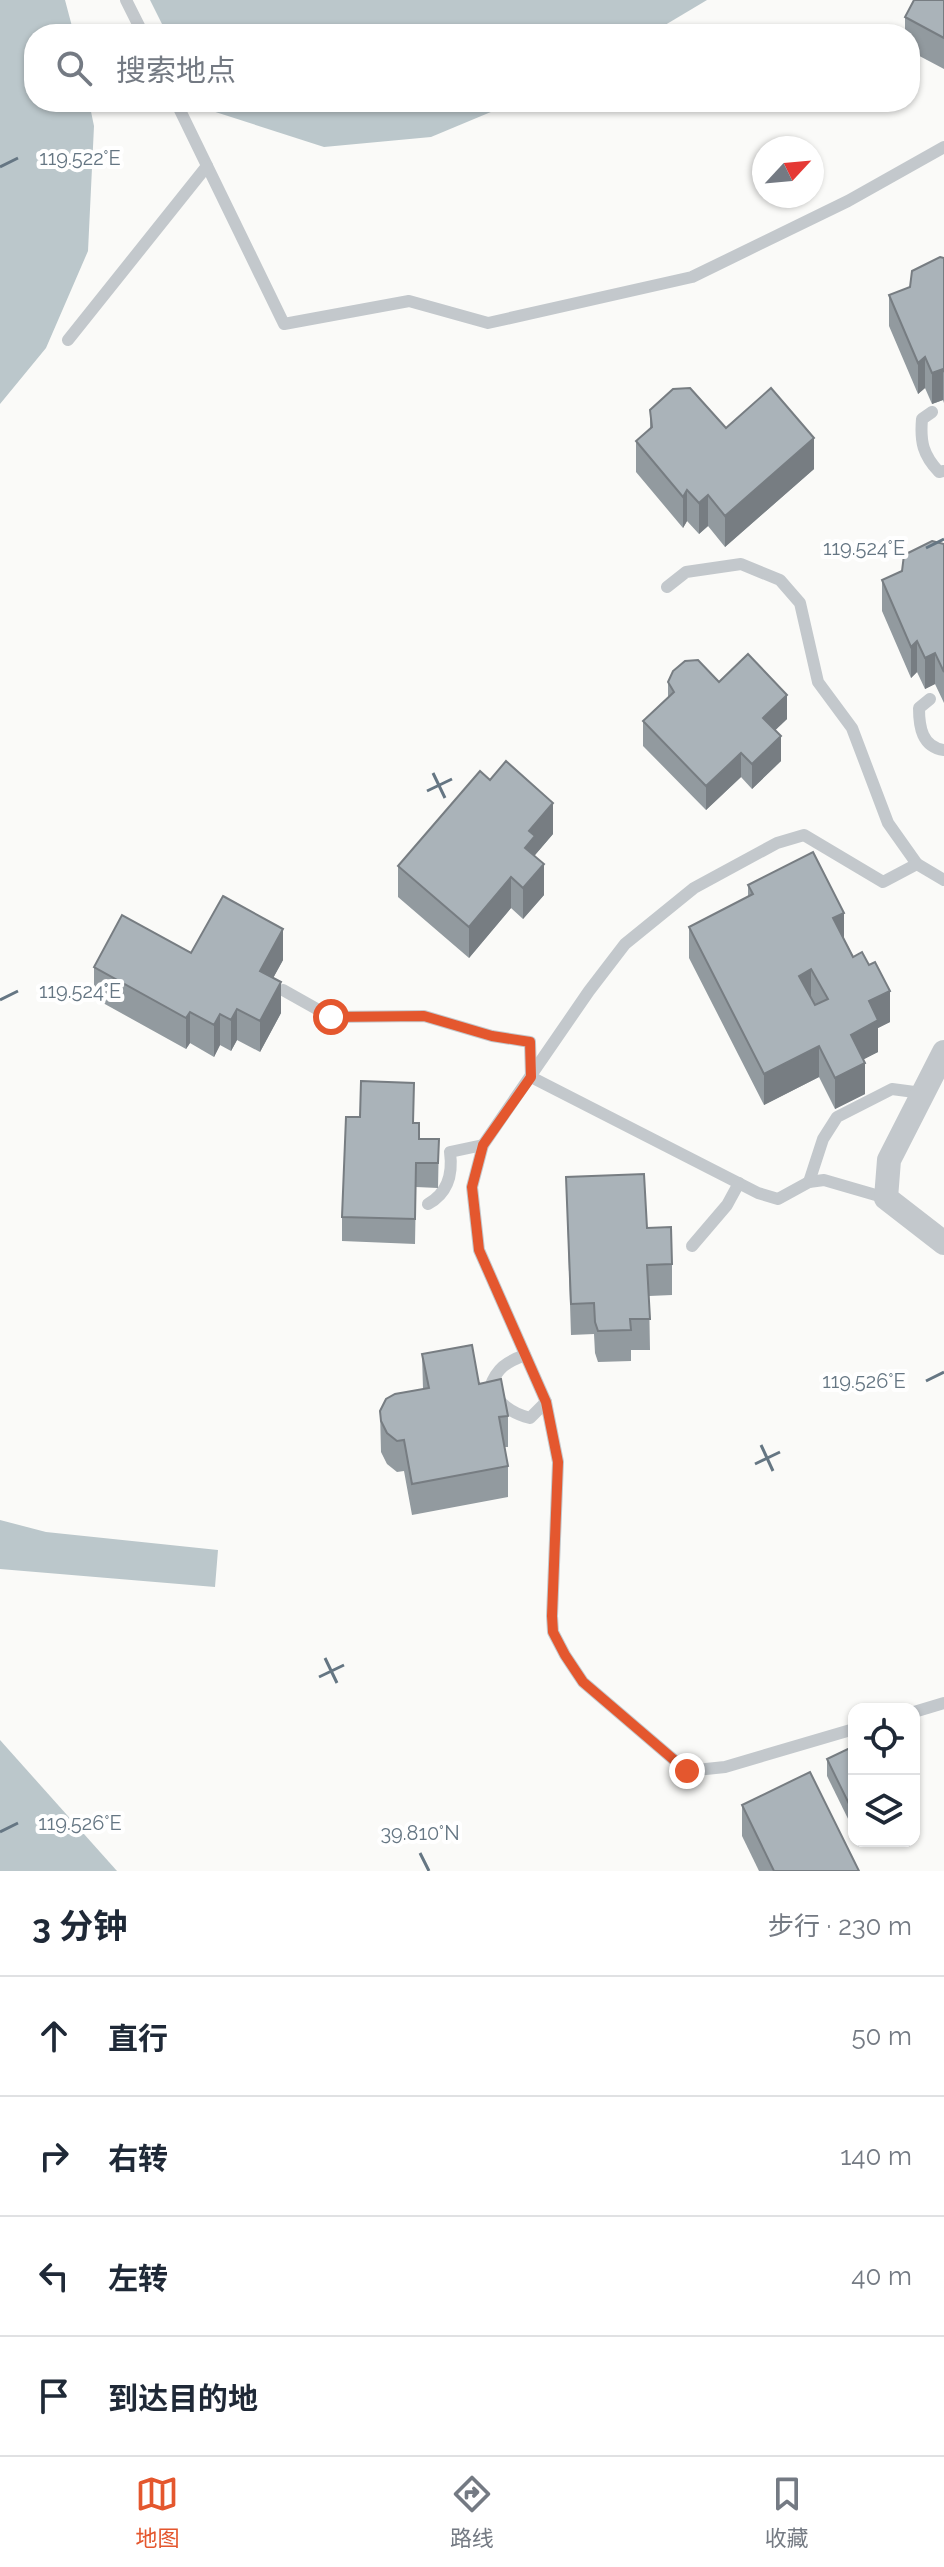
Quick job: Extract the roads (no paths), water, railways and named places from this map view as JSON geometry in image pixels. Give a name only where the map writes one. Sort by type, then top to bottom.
[{"type":"street","points":[[944,1052],[889,1160],[886,1198],[944,1243]]},
{"type":"lane","points":[[126,0],[138,24]]},
{"type":"lane","points":[[181,112],[284,324],[409,301],[488,323],[692,277],[848,201],[944,147]]},
{"type":"lane","points":[[68,340],[207,166]]},
{"type":"lane","points":[[932,412],[922,419],[921,439],[926,458],[939,472],[944,471]]},
{"type":"lane","points":[[667,587],[686,572],[741,564],[780,580],[800,603],[818,682],[852,728],[888,823],[917,864],[944,880]]},
{"type":"lane","points":[[930,699],[919,708],[919,725],[925,741],[938,750],[944,750]]},
{"type":"lane","points":[[848,1731],[725,1767],[687,1771],[583,1682],[553,1632],[558,1462],[546,1402],[479,1250],[472,1187],[483,1145],[589,991],[625,944],[694,888],[777,843],[804,835],[883,882],[917,864]]},
{"type":"lane","points":[[283,990],[331,1017],[424,1016],[492,1036],[530,1042],[531,1077]]},
{"type":"lane","points":[[531,1077],[739,1183],[778,1199],[809,1182],[824,1180],[886,1198]]},
{"type":"lane","points":[[809,1182],[823,1139],[837,1117],[892,1089],[922,1093]]},
{"type":"lane","points":[[428,1204],[439,1197],[446,1187],[450,1152],[483,1145]]},
{"type":"lane","points":[[692,1246],[727,1205],[739,1183]]},
{"type":"lane","points":[[525,1355],[510,1360],[496,1371],[490,1387],[498,1402],[516,1414],[530,1418],[546,1402]]},
{"type":"lane","points":[[920,1710],[944,1703]]}]
